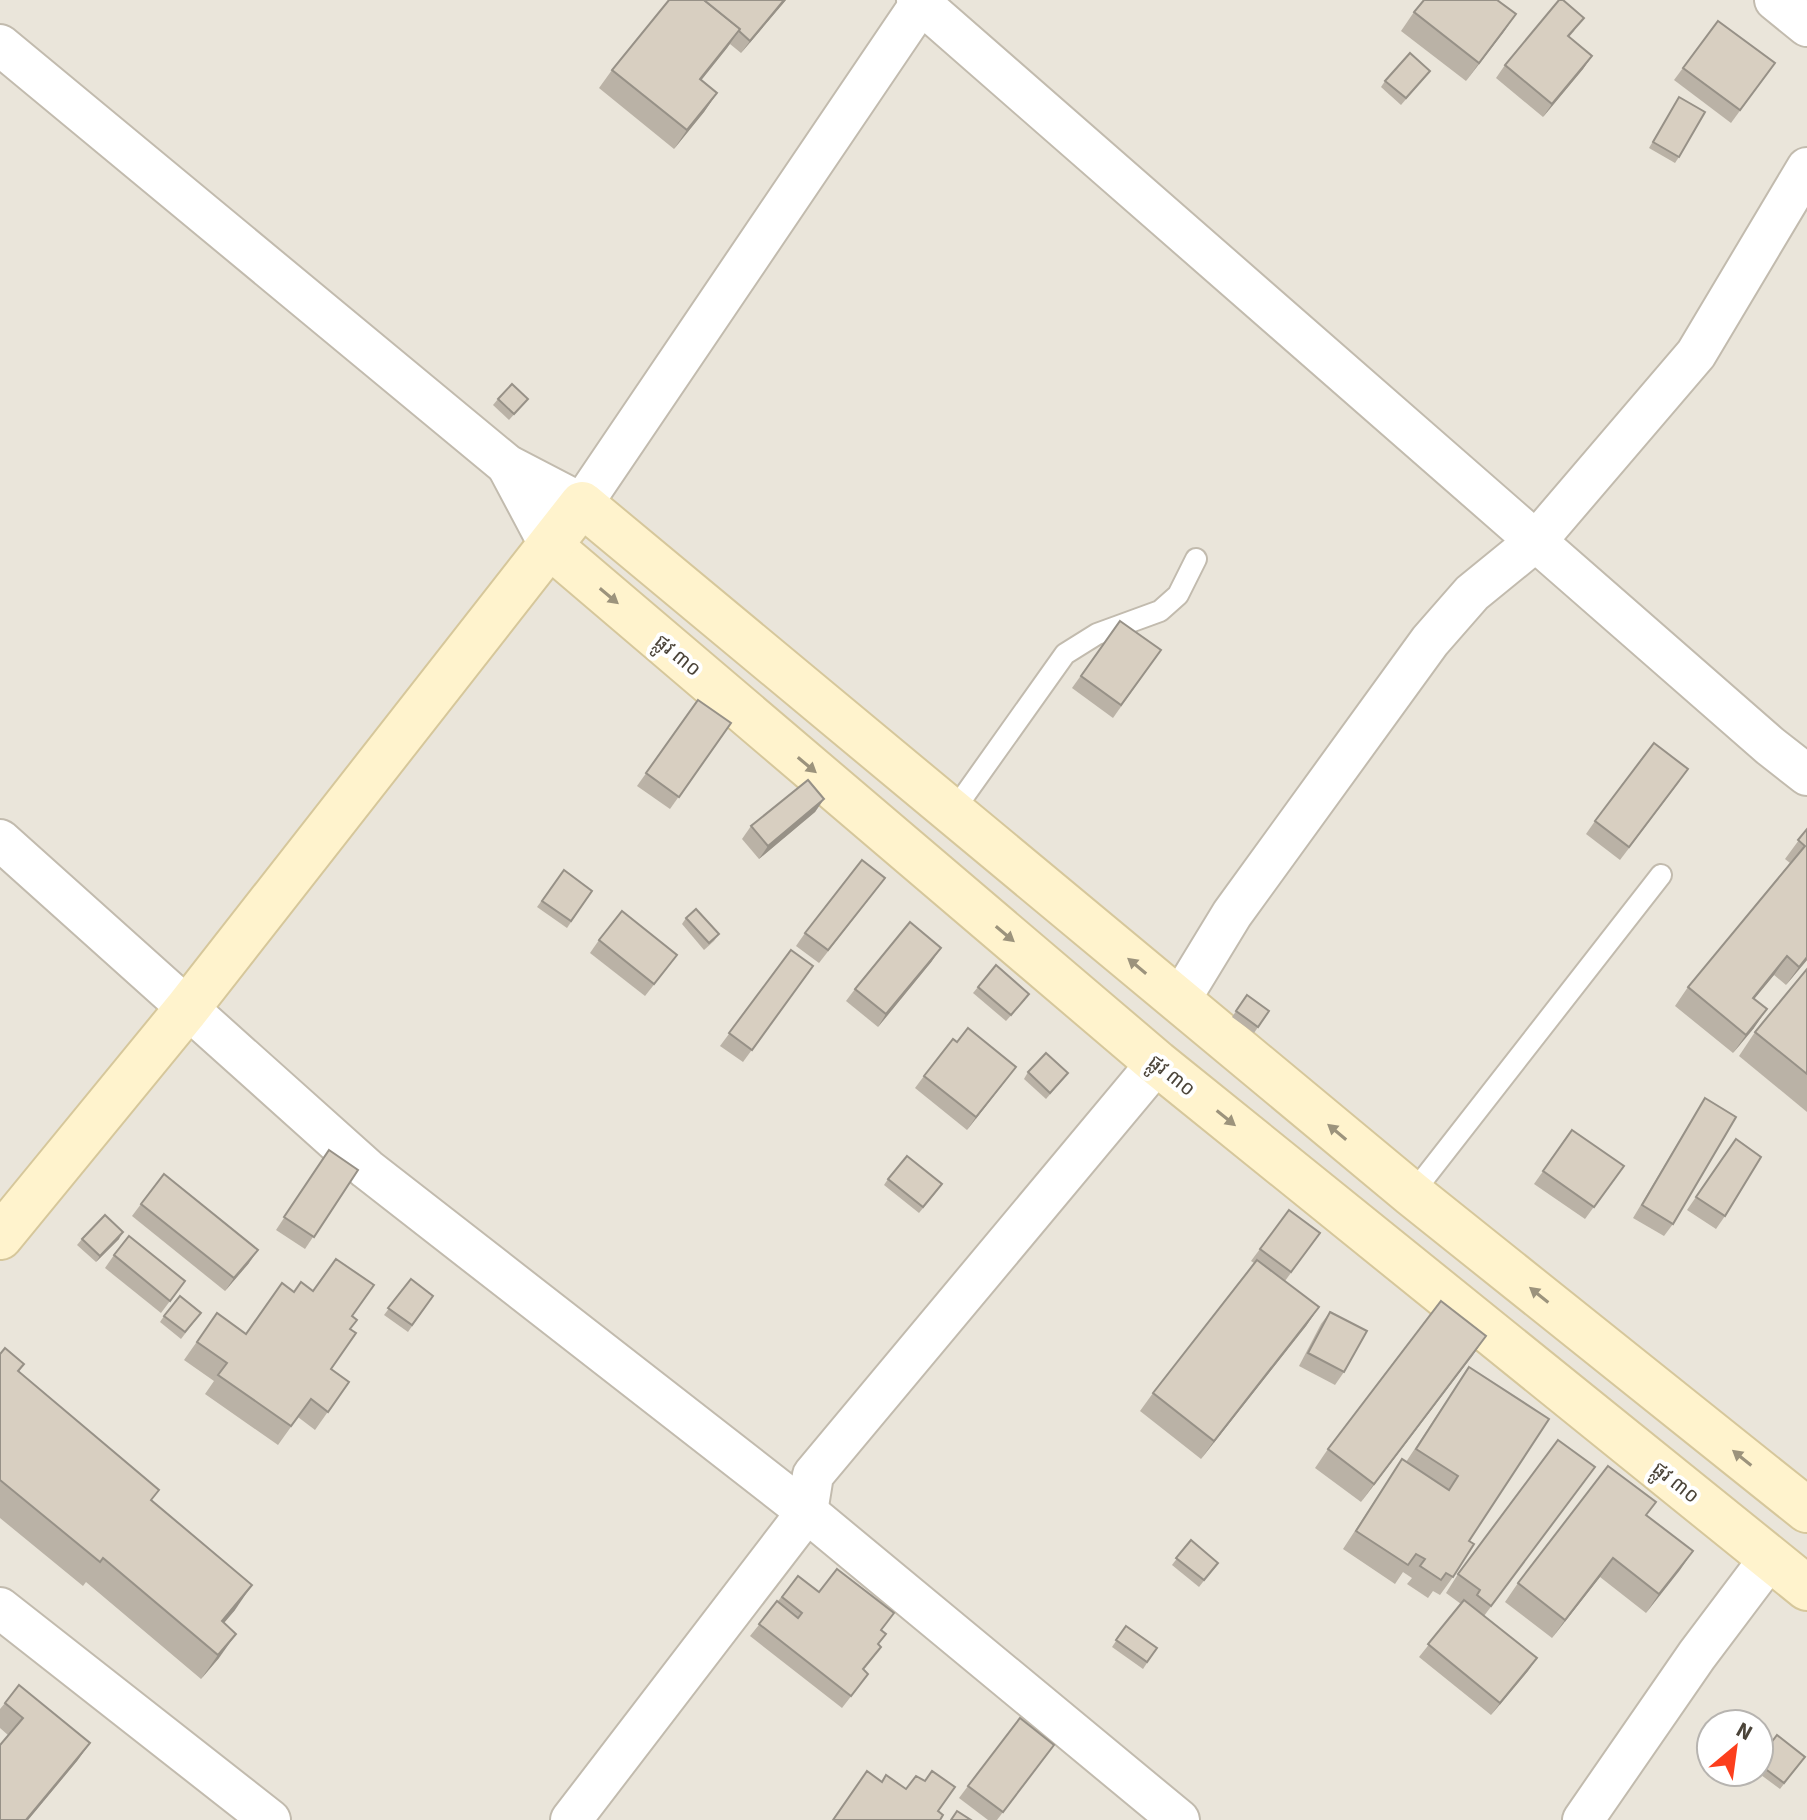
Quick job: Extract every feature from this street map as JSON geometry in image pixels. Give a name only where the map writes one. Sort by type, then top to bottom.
[{"type":"street","points":[[1775,0],[1807,26]]},
{"type":"street","points":[[0,1237],[186,1010],[582,504],[920,1],[1770,746],[1807,775]]},
{"type":"street","points":[[0,45],[507,465],[582,504],[1412,1194],[1806,1506],[1697,1655],[1583,1820]]},
{"type":"street","points":[[1179,1001],[1232,914],[1430,641],[1472,593],[1537,540],[1696,354],[1807,168]]},
{"type":"street","points":[[507,465],[550,546]]},
{"type":"street","name":"ផ្លូវ ៣០","points":[[550,546],[1157,1063],[1807,1588]]},
{"type":"street","points":[[0,840],[186,1010],[367,1169],[807,1512],[1179,1820]]},
{"type":"street","points":[[571,1820],[807,1512],[813,1475],[1157,1063]]},
{"type":"street","points":[[0,1608],[270,1820]]},
{"type":"lane","points":[[952,813],[1065,654],[1097,634],[1160,611],[1178,595],[1196,559]]},
{"type":"lane","points":[[1412,1194],[1661,875]]},
{"type":"shaded area","points":[[0,0],[1807,0],[1807,1820],[0,1820]]},
{"type":"building","points":[[669,0],[704,0],[740,29],[700,79],[717,93],[687,130],[612,70]]},
{"type":"building","points":[[704,0],[784,0],[750,41]]},
{"type":"building","points":[[1424,0],[1497,0],[1516,14],[1479,63],[1414,12]]},
{"type":"building","points":[[1559,0],[1584,18],[1568,36],[1592,56],[1552,104],[1505,65]]},
{"type":"building","points":[[1718,21],[1775,63],[1740,110],[1683,68]]},
{"type":"building","points":[[1410,53],[1430,71],[1406,98],[1385,81]]},
{"type":"building","points":[[1679,97],[1705,112],[1679,157],[1653,142]]},
{"type":"building","points":[[512,384],[528,399],[514,414],[498,399]]},
{"type":"building","points":[[1120,621],[1161,650],[1121,705],[1081,676]]},
{"type":"building","points":[[698,700],[731,723],[679,797],[646,773]]},
{"type":"building","points":[[1654,743],[1688,769],[1629,847],[1595,821]]},
{"type":"building","points":[[808,780],[824,799],[768,846],[751,826]]},
{"type":"building","points":[[1807,829],[1807,957],[1799,967],[1787,956],[1753,998],[1767,1009],[1746,1035],[1688,987],[1805,846],[1798,840]]},
{"type":"building","points":[[862,860],[885,878],[828,950],[805,933]]},
{"type":"building","points":[[564,870],[592,891],[571,921],[542,901]]},
{"type":"building","points":[[696,909],[719,934],[709,943],[686,918]]},
{"type":"building","points":[[622,911],[677,955],[654,984],[599,940]]},
{"type":"building","points":[[910,922],[941,948],[886,1014],[855,989]]},
{"type":"building","points":[[791,950],[813,966],[752,1050],[729,1033]]},
{"type":"building","points":[[996,965],[1029,994],[1011,1015],[978,987]]},
{"type":"building","points":[[1807,969],[1807,1074],[1755,1032]]},
{"type":"building","points":[[1247,995],[1269,1011],[1258,1027],[1236,1011]]},
{"type":"building","points":[[968,1028],[1016,1067],[976,1117],[924,1076],[953,1039],[957,1042]]},
{"type":"building","points":[[1046,1053],[1068,1073],[1050,1093],[1028,1072]]},
{"type":"building","points":[[1705,1098],[1736,1117],[1673,1224],[1642,1205]]},
{"type":"building","points":[[1572,1130],[1624,1166],[1594,1207],[1543,1171]]},
{"type":"building","points":[[1736,1139],[1761,1157],[1725,1216],[1696,1197]]},
{"type":"building","points":[[329,1150],[358,1170],[314,1237],[284,1217]]},
{"type":"building","points":[[907,1156],[942,1184],[923,1207],[888,1179]]},
{"type":"building","points":[[164,1174],[258,1250],[234,1278],[141,1204]]},
{"type":"building","points":[[1289,1210],[1320,1233],[1291,1272],[1260,1249]]},
{"type":"building","points":[[105,1215],[123,1232],[100,1256],[82,1239]]},
{"type":"building","points":[[129,1236],[185,1281],[170,1301],[114,1255]]},
{"type":"building","points":[[336,1259],[374,1285],[352,1316],[357,1320],[350,1329],[356,1333],[331,1369],[349,1382],[328,1412],[311,1399],[291,1426],[218,1375],[227,1363],[197,1342],[217,1313],[246,1334],[282,1283],[294,1292],[301,1282],[313,1291]]},
{"type":"building","points":[[1257,1260],[1319,1307],[1214,1441],[1153,1393]]},
{"type":"building","points":[[411,1279],[433,1296],[412,1325],[388,1308]]},
{"type":"building","points":[[180,1296],[201,1313],[185,1332],[164,1316]]},
{"type":"building","points":[[1441,1301],[1486,1336],[1374,1484],[1328,1449]]},
{"type":"building","points":[[1330,1312],[1367,1331],[1344,1372],[1308,1353]]},
{"type":"building","points":[[5,1348],[24,1364],[18,1371],[159,1490],[151,1500],[252,1585],[222,1621],[236,1634],[218,1655],[103,1558],[100,1562],[0,1480],[0,1354]]},
{"type":"building","points":[[1469,1367],[1549,1419],[1469,1541],[1474,1544],[1453,1577],[1446,1573],[1441,1580],[1420,1566],[1425,1559],[1416,1554],[1408,1565],[1356,1531],[1402,1459],[1449,1490],[1458,1476],[1416,1449]]},
{"type":"building","points":[[1558,1440],[1595,1467],[1491,1606],[1477,1595],[1480,1590],[1458,1574]]},
{"type":"building","points":[[1608,1466],[1656,1502],[1646,1515],[1693,1551],[1659,1594],[1613,1558],[1565,1620],[1518,1583]]},
{"type":"building","points":[[1191,1540],[1218,1563],[1204,1580],[1176,1558]]},
{"type":"building","points":[[837,1569],[894,1613],[881,1630],[886,1634],[878,1644],[881,1647],[863,1669],[868,1674],[851,1696],[759,1624],[777,1601],[798,1618],[802,1613],[782,1597],[798,1576],[819,1592]]},
{"type":"building","points":[[1464,1600],[1537,1658],[1500,1703],[1428,1644]]},
{"type":"building","points":[[1126,1626],[1157,1648],[1147,1662],[1116,1640]]},
{"type":"building","points":[[19,1685],[90,1743],[26,1820],[0,1820],[0,1745],[23,1718],[5,1703]]},
{"type":"building","points":[[1020,1718],[1054,1745],[1003,1812],[968,1786]]},
{"type":"building","points":[[1777,1735],[1805,1757],[1784,1783],[1775,1776]]},
{"type":"building","points":[[867,1771],[882,1782],[886,1775],[906,1789],[916,1776],[925,1781],[932,1771],[955,1787],[938,1811],[943,1815],[940,1820],[833,1820]]},
{"type":"building","points":[[957,1811],[971,1820],[951,1820]]}]
